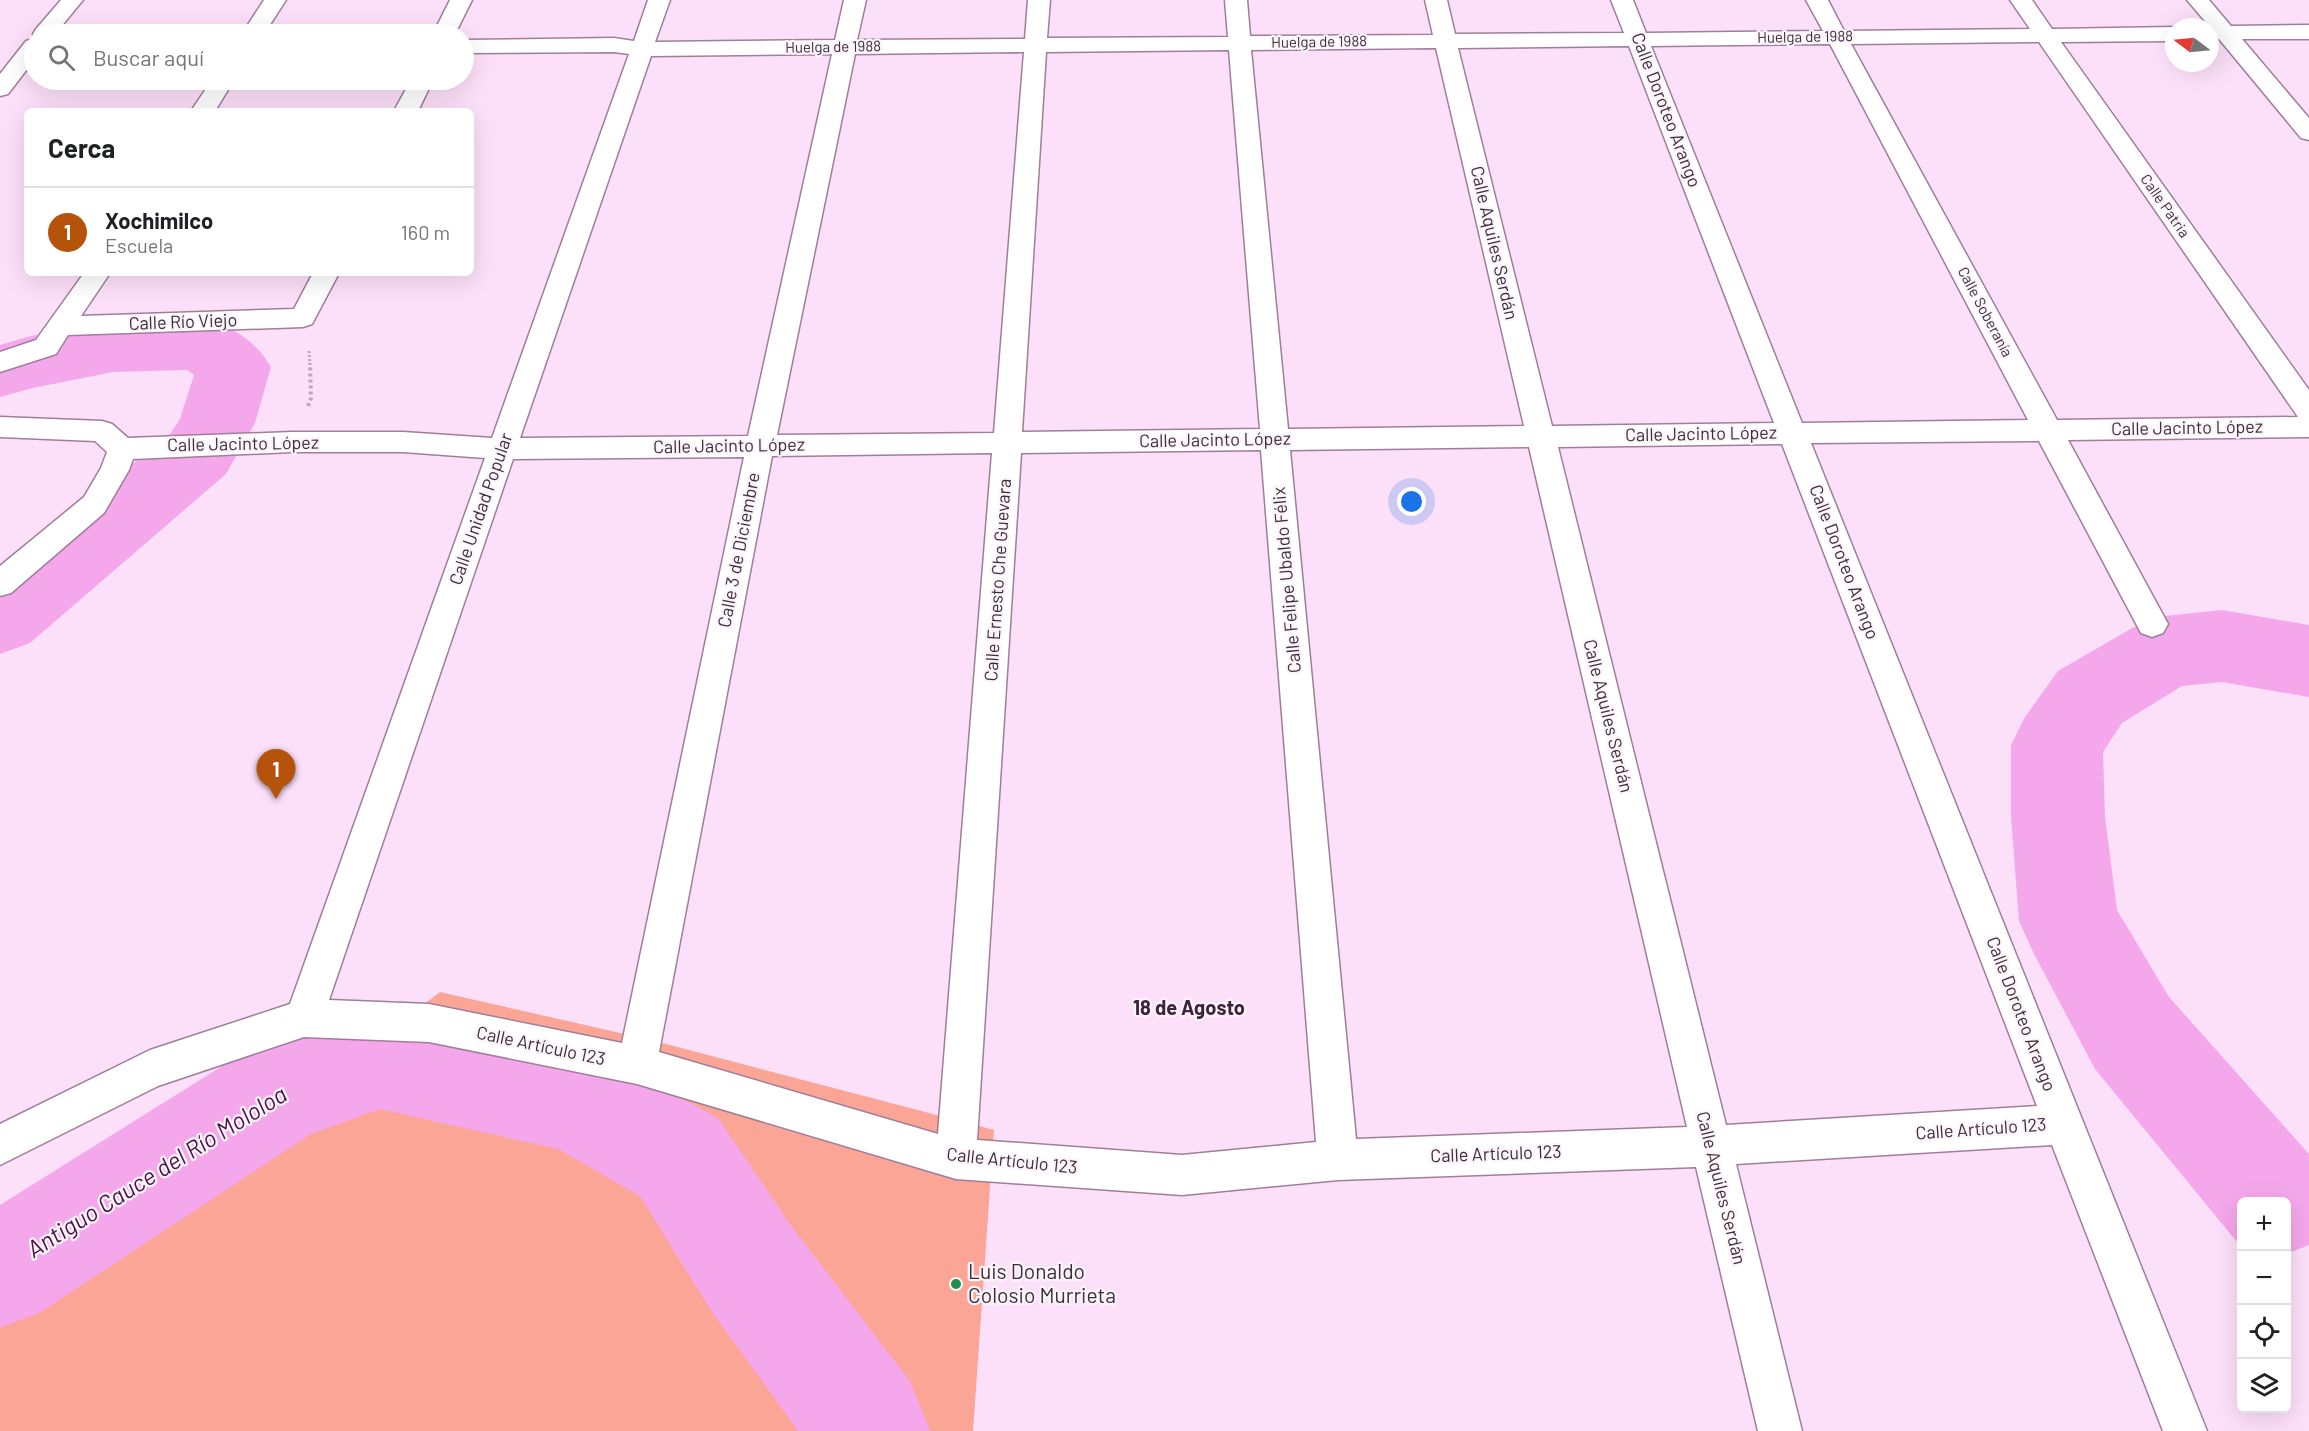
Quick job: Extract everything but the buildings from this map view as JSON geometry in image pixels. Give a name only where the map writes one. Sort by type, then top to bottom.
[{"type":"street","points":[[53,24],[72,0]]},
{"type":"street","points":[[260,24],[276,0]]},
{"type":"street","points":[[449,24],[461,0]]},
{"type":"street","name":"Calle Unidad Popular","points":[[304,1018],[659,0]]},
{"type":"street","name":"Calle 3 de Diciembre","points":[[637,1065],[760,446],[855,0]]},
{"type":"street","name":"Calle Ernesto Che Guevara","points":[[956,1159],[1039,0]]},
{"type":"street","name":"Calle Felipe Ubaldo Félix","points":[[1236,0],[1338,1160]]},
{"type":"street","name":"Calle Aquiles Serdán","points":[[1436,0],[1780,1431]]},
{"type":"street","name":"Calle Doroteo Arango","points":[[1622,0],[2185,1431]]},
{"type":"street","name":"Calle Soberanía","points":[[1817,0],[2152,624]]},
{"type":"street","name":"Calle Patria","points":[[2021,0],[2309,411]]},
{"type":"street","points":[[2198,0],[2209,18]]},
{"type":"street","points":[[2219,33],[2309,32]]},
{"type":"street","name":"Huelga de 1988","points":[[474,46],[614,45],[642,49],[2165,34]]},
{"type":"street","points":[[2219,34],[2309,133]]},
{"type":"street","points":[[0,51],[24,47]]},
{"type":"street","points":[[0,89],[24,60]]},
{"type":"street","points":[[205,108],[217,90]]},
{"type":"street","points":[[408,108],[417,90]]},
{"type":"street","points":[[0,362],[46,347],[95,276]]},
{"type":"street","points":[[303,318],[324,276]]},
{"type":"street","name":"Calle Río Viejo","points":[[62,326],[303,318]]},
{"type":"street","points":[[0,427],[102,430],[134,448],[115,470],[94,505],[0,584]]},
{"type":"street","name":"Calle Jacinto López","points":[[134,448],[403,442],[502,449],[2309,427]]},
{"type":"street","name":"Calle Artículo 123","points":[[0,1145],[150,1069],[304,1018],[429,1023],[637,1065],[956,1159],[1182,1175],[1338,1160],[1711,1146],[2065,1124]]},
{"type":"path","points":[[280,443],[311,398],[309,352],[303,318]]},
{"type":"shaded area","points":[[440,992],[651,1040],[994,1130],[973,1431],[0,1431],[0,1320],[261,1128]]},
{"type":"waterway","name":"Antiguo Cauce del Río Mololoa","points":[[0,371],[31,362],[113,347],[203,344],[234,367],[217,423],[198,454],[0,619]]},
{"type":"waterway","name":"Antiguo Cauce del Río Mololoa","points":[[2273,1197],[2132,1033],[2069,921],[2058,817],[2057,745],[2090,697],[2165,652],[2222,646],[2309,661]]},
{"type":"waterway","name":"Antiguo Cauce del Río Mololoa","points":[[0,1271],[281,1091],[380,1057],[575,1099],[679,1157],[751,1268],[867,1424],[869,1431]]},
{"type":"place","name":"Xochimilco","points":[[276,799]]},
{"type":"place","name":"Luis Donaldo Colosio Murrieta","points":[[956,1284]]},
{"type":"district","name":"18 de Agosto","points":[[1189,1008]]}]
